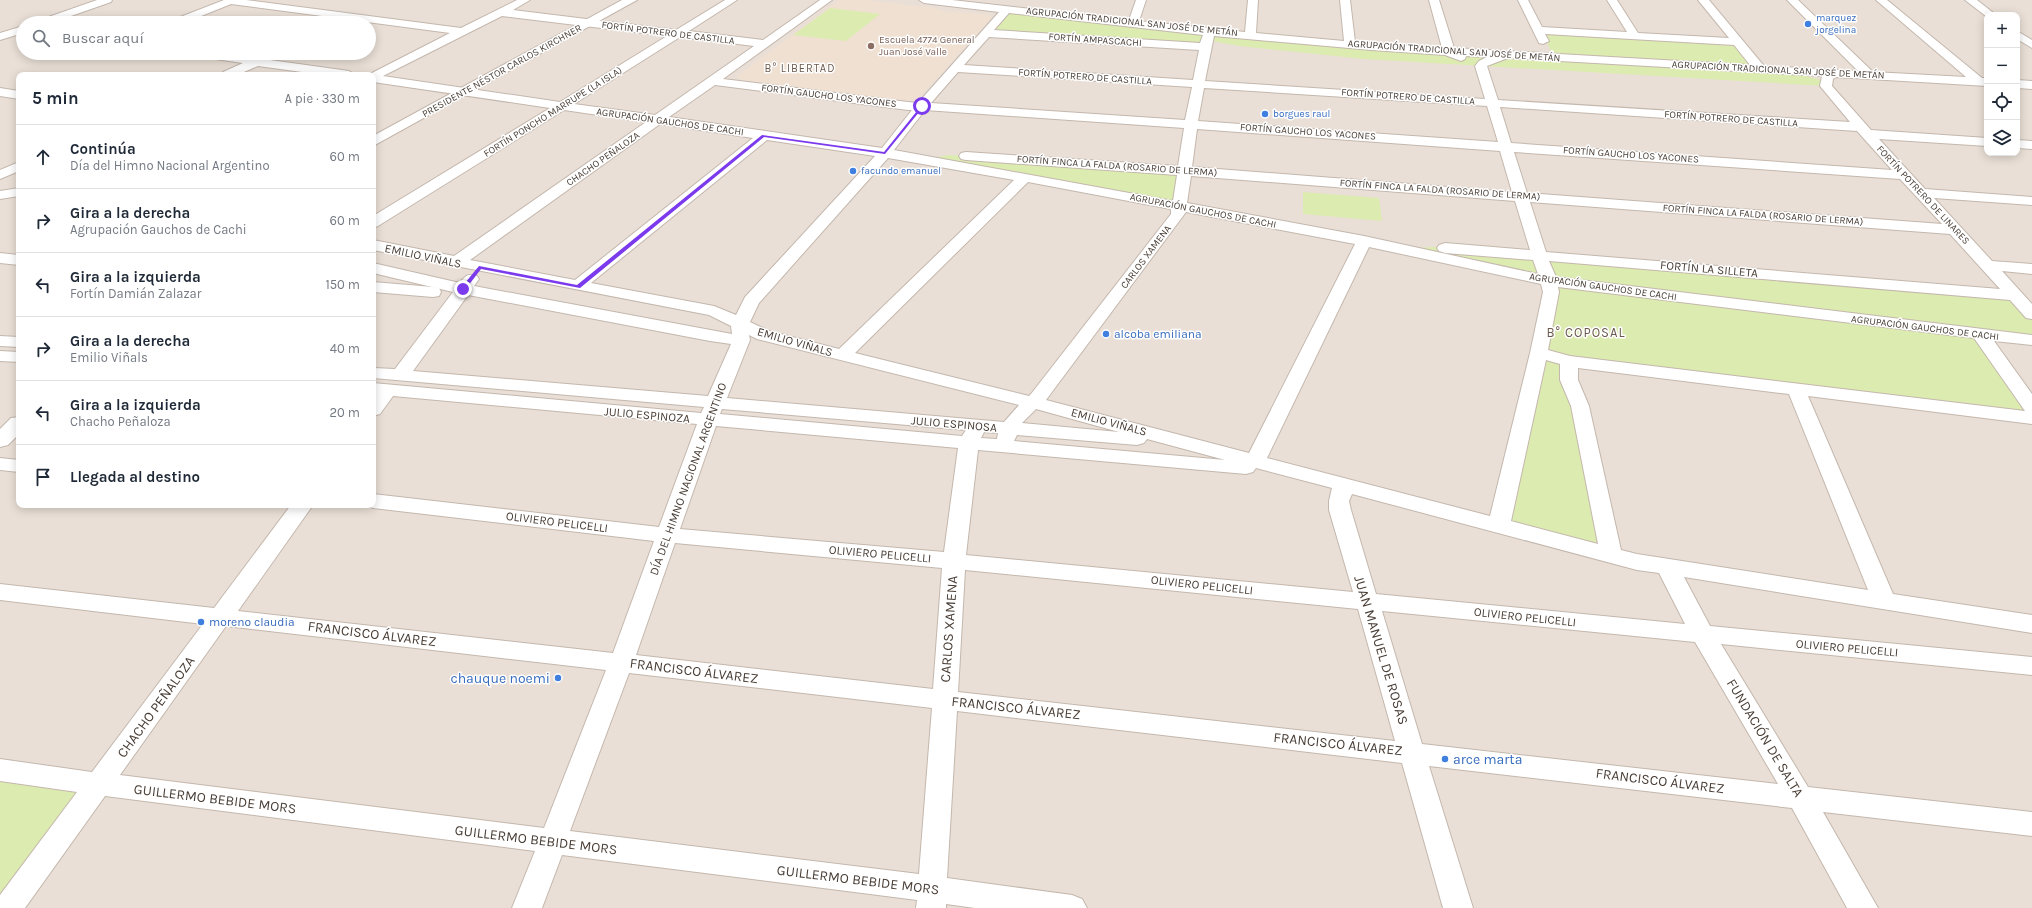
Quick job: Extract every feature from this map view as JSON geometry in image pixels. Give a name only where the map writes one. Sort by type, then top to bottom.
[{"type":"street","points":[[61,16],[107,0]]},
{"type":"street","points":[[376,75],[461,31],[525,0]]},
{"type":"street","name":"PRESIDENTE NÉSTOR CARLOS KIRCHNER","points":[[376,140],[631,0]]},
{"type":"street","name":"FORTÍN PONCHO MARRUPE (LA ISLA)","points":[[376,221],[732,0]]},
{"type":"street","name":"CHACHO PEÑALOZA","points":[[456,262],[827,0]]},
{"type":"street","name":"AGRUPACIÓN TRADICIONAL SAN JOSÉ DE METÁN","points":[[924,0],[960,2],[1047,14],[1133,23],[1207,40],[1250,34],[1350,45],[1449,52],[1786,71],[1828,80],[1869,75],[1983,82]]},
{"type":"street","points":[[1047,14],[1053,0]]},
{"type":"street","points":[[1133,23],[1141,0]]},
{"type":"street","points":[[1250,34],[1253,0]]},
{"type":"street","points":[[1345,0],[1350,45]]},
{"type":"street","points":[[1434,0],[1449,52],[1481,66]]},
{"type":"street","points":[[1523,0],[1551,58]]},
{"type":"street","points":[[1612,0],[1635,36]]},
{"type":"street","points":[[1703,0],[1736,42],[1760,69]]},
{"type":"street","points":[[1792,0],[1869,75]]},
{"type":"street","points":[[1881,0],[1983,82]]},
{"type":"street","points":[[1970,0],[1987,12]]},
{"type":"street","points":[[192,16],[231,1],[346,16]]},
{"type":"street","name":"DÍA DEL HIMNO NACIONAL ARGENTINO","points":[[527,908],[621,662],[751,301],[885,153],[922,106],[1007,9]]},
{"type":"street","name":"FORTÍN POTRERO DE CASTILLA","points":[[500,12],[589,24],[765,44]]},
{"type":"street","points":[[376,20],[461,31]]},
{"type":"street","points":[[0,26],[16,28]]},
{"type":"street","points":[[1538,30],[1736,42]]},
{"type":"street","points":[[0,37],[16,31]]},
{"type":"street","name":"FORTÍN AMPASCACHI","points":[[986,33],[1207,40]]},
{"type":"street","points":[[2020,36],[2032,45]]},
{"type":"street","points":[[1207,40],[1284,51]]},
{"type":"street","name":"CARLOS XAMENA","points":[[1006,437],[1014,418],[1034,402],[1178,214],[1181,206],[1184,170],[1191,124],[1207,40]]},
{"type":"street","points":[[1481,66],[1483,62],[1515,56]]},
{"type":"street","points":[[242,60],[328,72]]},
{"type":"street","points":[[233,72],[256,62]]},
{"type":"street","points":[[1449,64],[1504,68]]},
{"type":"street","points":[[1481,66],[1504,146],[1539,255],[1549,281],[1551,292],[1539,353],[1499,525]]},
{"type":"street","name":"FORTÍN POTRERO DE CASTILLA","points":[[956,68],[1491,102],[1984,142]]},
{"type":"street","name":"AGRUPACIÓN GAUCHOS DE CACHI","points":[[376,77],[465,92],[926,159],[1364,241],[1549,281],[1981,335],[2032,340]]},
{"type":"street","points":[[1811,85],[1828,80]]},
{"type":"street","name":"FORTÍN POTRERO DE LINARES","points":[[1828,80],[1864,131],[2032,314]]},
{"type":"street","name":"FORTÍN GAUCHO LOS YACONES","points":[[713,81],[908,106],[1191,124],[1904,175]]},
{"type":"street","points":[[2020,84],[2032,85]]},
{"type":"street","points":[[0,92],[16,95]]},
{"type":"street","points":[[578,286],[763,136]]},
{"type":"street","points":[[2020,144],[2032,145]]},
{"type":"street","name":"FORTÍN FINCA LA FALDA (ROSARIO DE LERMA)","points":[[926,159],[936,156],[972,156],[1184,170],[1955,230]]},
{"type":"street","points":[[0,174],[16,167]]},
{"type":"street","points":[[843,355],[1024,178]]},
{"type":"street","points":[[0,180],[16,183]]},
{"type":"street","points":[[0,195],[16,192]]},
{"type":"street","points":[[1921,193],[2032,201]]},
{"type":"street","points":[[0,200],[16,203]]},
{"type":"street","points":[[1256,460],[1364,241]]},
{"type":"street","name":"EMILIO VIÑALS","points":[[376,247],[714,311],[740,332]]},
{"type":"street","name":"FORTÍN LA SILLETA","points":[[1403,249],[1432,247],[1539,255],[2015,295]]},
{"type":"street","points":[[0,258],[16,260]]},
{"type":"street","points":[[1988,265],[2032,269]]},
{"type":"street","points":[[400,376],[479,267]]},
{"type":"street","name":"EMILIO VIÑALS","points":[[376,269],[461,291],[710,336],[740,332],[763,335],[1034,402],[1193,444]]},
{"type":"street","points":[[376,287],[461,291]]},
{"type":"street","points":[[1981,335],[2032,408]]},
{"type":"street","points":[[0,341],[16,342]]},
{"type":"street","points":[[1539,353],[1570,361],[2032,418]]},
{"type":"street","points":[[0,356],[16,357]]},
{"type":"street","points":[[1570,361],[1570,380],[1580,406],[1611,555]]},
{"type":"street","name":"JULIO ESPINOZA","points":[[376,373],[712,412]]},
{"type":"street","points":[[1796,389],[1884,600]]},
{"type":"street","points":[[376,401],[380,390]]},
{"type":"street","name":"JULIO ESPINOZA","points":[[380,390],[712,412]]},
{"type":"street","name":"JULIO ESPINOSA","points":[[712,412],[1006,437],[1306,473]]},
{"type":"street","points":[[0,440],[16,426]]},
{"type":"street","name":"CARLOS XAMENA","points":[[932,898],[954,561],[973,434]]},
{"type":"street","name":"JULIO ESPINOSA","points":[[1006,437],[1193,444]]},
{"type":"street","points":[[1193,444],[1611,555],[1668,568],[1884,600],[2032,624]]},
{"type":"street","points":[[0,464],[16,466]]},
{"type":"street","name":"JUAN MANUEL DE ROSAS","points":[[1344,484],[1339,500],[1340,510],[1458,908]]},
{"type":"street","name":"OLIVIERO PELICELLI","points":[[376,501],[667,535],[954,561],[2032,666]]},
{"type":"street","name":"CHACHO PEÑALOZA","points":[[8,908],[100,785],[300,508]]},
{"type":"street","name":"FUNDACIÓN DE SALTA","points":[[1668,568],[1703,635],[1800,797],[1863,908]]},
{"type":"street","name":"FRANCISCO ÁLVAREZ","points":[[0,592],[1412,752],[2032,824]]},
{"type":"street","name":"GUILLERMO BEBIDE MORS","points":[[0,770],[100,785],[552,842],[932,898],[1072,908]]},
{"type":"shaded area","points":[[0,0],[2032,0],[2032,908],[0,908]]},
{"type":"shaded area","name":"Escuela 4774 General Juan José Valle","points":[[839,0],[865,0],[935,8],[943,11],[986,14],[992,17],[918,99],[906,102],[740,80],[737,76]]},
{"type":"green space","points":[[830,8],[880,14],[846,41],[793,35]]},
{"type":"green space","points":[[1007,9],[1372,47],[1786,71],[1825,81],[1826,86],[1364,59],[1239,46],[1207,40],[1205,47],[986,33]]},
{"type":"green space","points":[[1541,31],[1733,42],[1756,68],[1554,57]]},
{"type":"green space","points":[[949,155],[1184,171],[1181,206],[926,159]]},
{"type":"green space","points":[[1303,192],[1379,198],[1382,221],[1303,214]]},
{"type":"green space","points":[[1433,247],[2015,295],[2032,314],[2032,340],[1981,335],[2032,418],[1570,361],[1611,555],[1499,525],[1549,281],[1403,249]]},
{"type":"green space","points":[[0,780],[82,791],[0,898]]},
{"type":"place","name":"marquez jorgelina","points":[[1808,24]]},
{"type":"place","name":"Escuela 4774 General Juan José Valle","points":[[871,46]]},
{"type":"place","name":"borgues raul","points":[[1265,114]]},
{"type":"place","name":"facundo emanuel","points":[[853,171]]},
{"type":"place","name":"alcoba emiliana","points":[[1106,334]]},
{"type":"place","name":"moreno claudia","points":[[201,622]]},
{"type":"place","name":"chauque noemi","points":[[558,678]]},
{"type":"place","name":"arce marta","points":[[1445,759]]},
{"type":"district","name":"B° LIBERTAD","points":[[800,68]]},
{"type":"district","name":"B° COPOSAL","points":[[1586,332]]},
{"type":"route","points":[[463,289],[479,267],[578,286],[763,136],[885,153],[922,106]]}]
